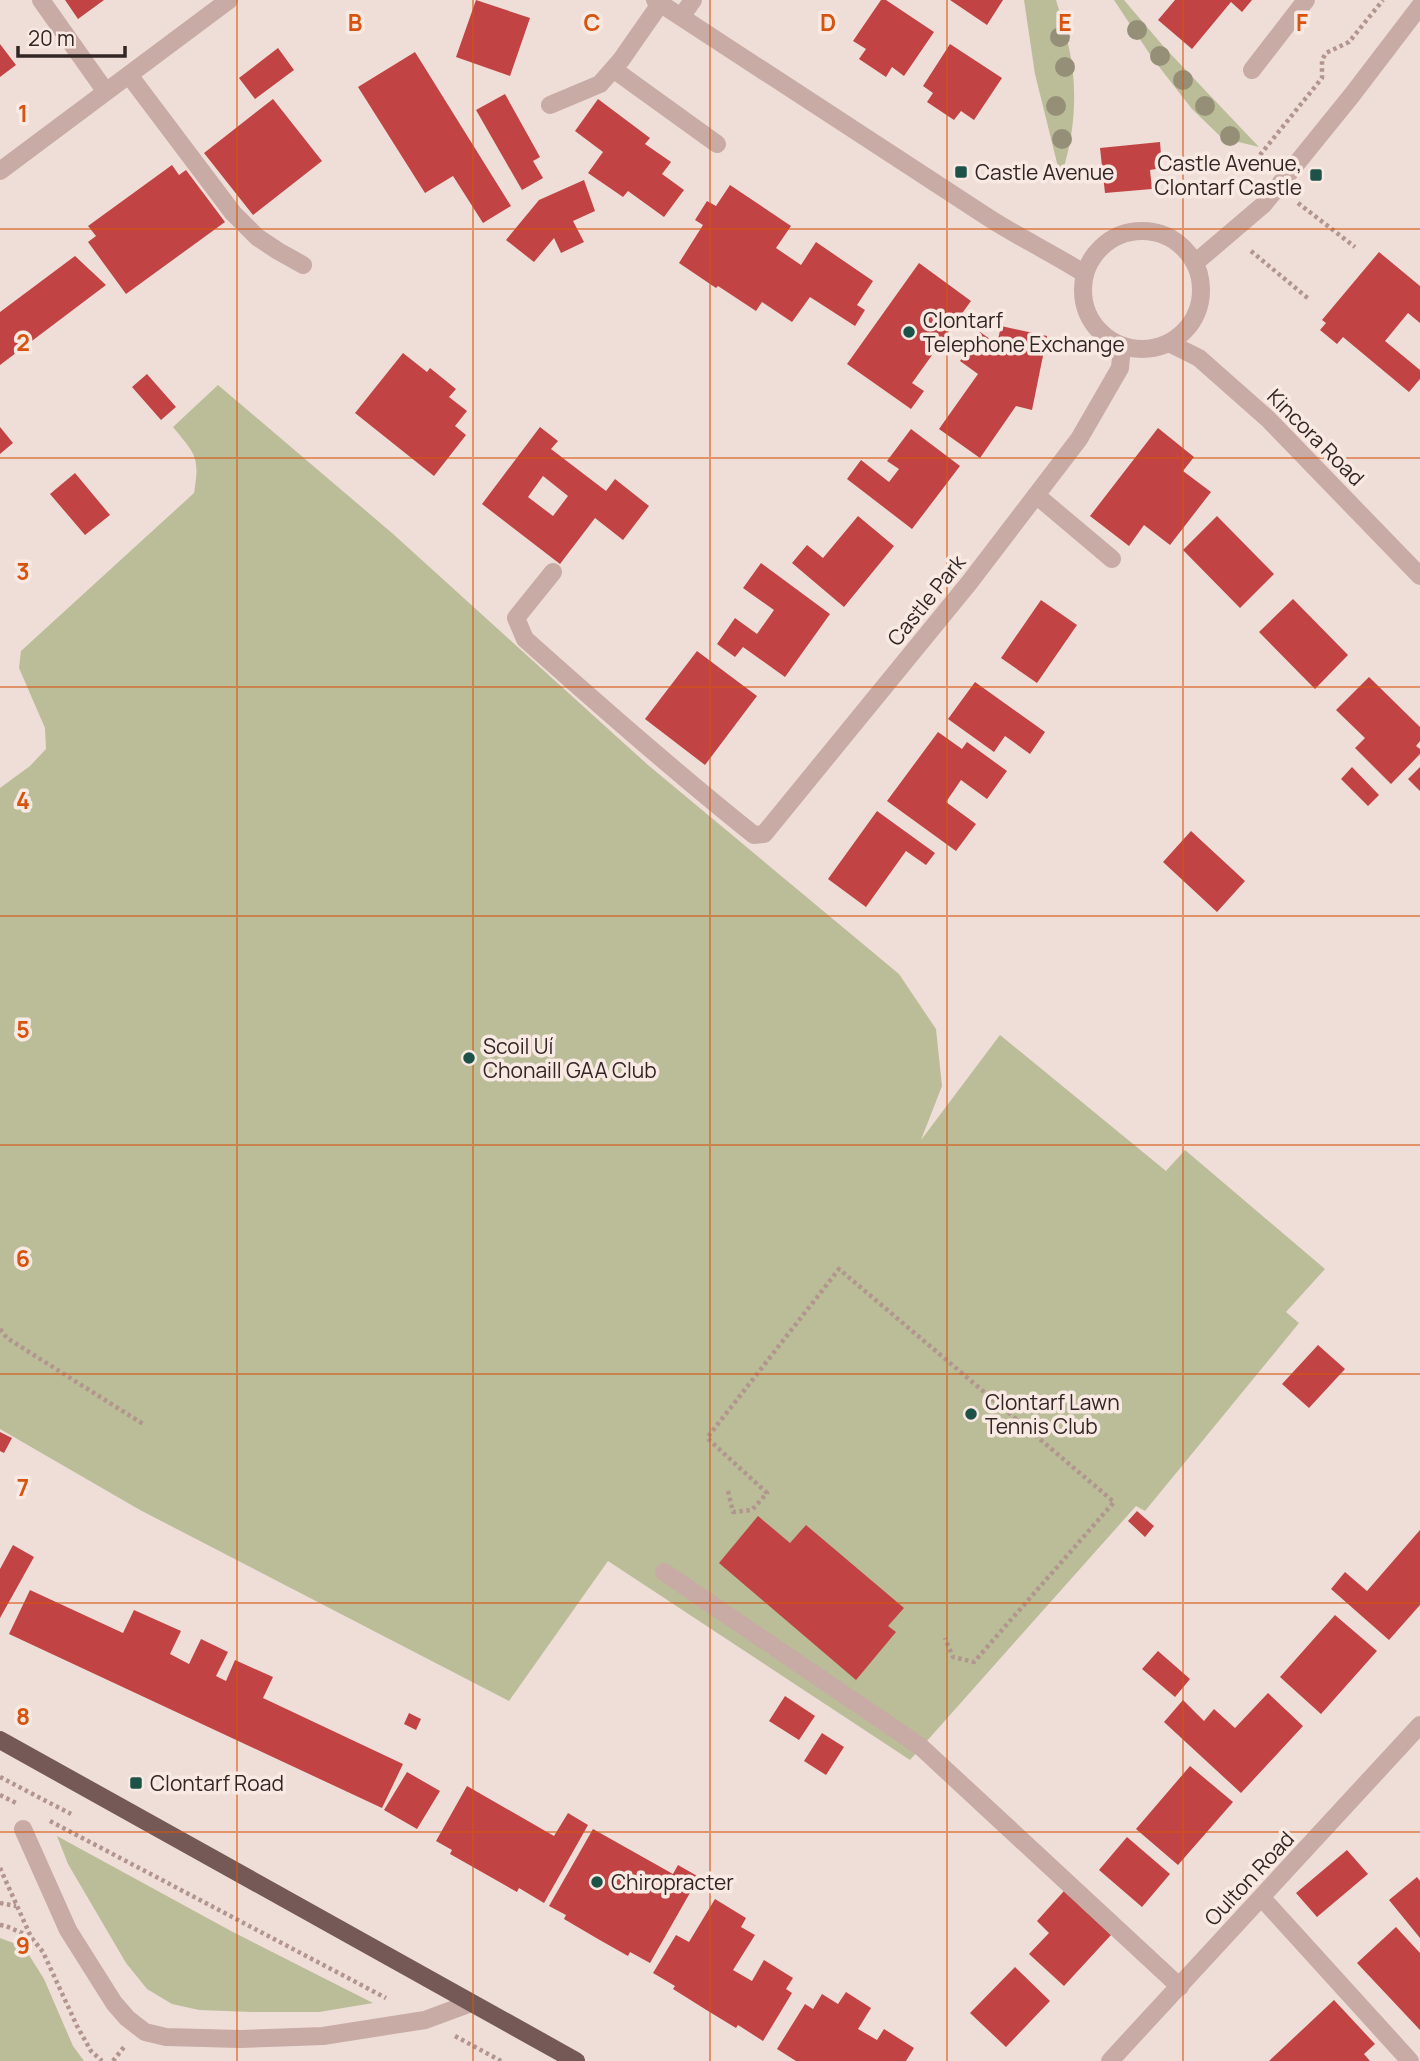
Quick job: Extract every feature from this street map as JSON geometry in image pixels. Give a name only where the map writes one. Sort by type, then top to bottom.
[{"type":"main road","points":[[0,1740],[576,2061]]},
{"type":"street","points":[[41,0],[106,92]]},
{"type":"street","points":[[0,171],[229,0]]},
{"type":"street","points":[[681,18],[693,0]]},
{"type":"street","points":[[1252,70],[1306,0]]},
{"type":"street","points":[[550,104],[600,84],[658,2],[1012,233],[1085,274]]},
{"type":"street","points":[[1195,262],[1263,205],[1420,6]]},
{"type":"street","points":[[613,69],[717,144]]},
{"type":"street","points":[[130,75],[233,213],[257,237],[303,265]]},
{"type":"street","points":[[1140,231],[1159,233],[1178,243],[1195,262],[1201,289],[1199,306],[1182,334],[1169,343],[1143,349],[1122,346],[1097,329],[1087,314],[1083,297],[1085,274],[1094,254],[1105,243],[1120,235],[1140,231]]},
{"type":"street","name":"Kincora Road","points":[[1169,343],[1199,358],[1268,419],[1420,576]]},
{"type":"street","name":"Castle Park","points":[[553,572],[516,618],[525,639],[729,815],[754,835],[764,834],[969,583],[1079,439],[1119,368],[1122,346]]},
{"type":"street","points":[[1036,495],[1112,559]]},
{"type":"street","points":[[664,1572],[921,1747],[1180,1987]]},
{"type":"street","name":"Oulton Road","points":[[1110,2061],[1420,1726]]},
{"type":"street","points":[[23,1829],[68,1930],[114,2003],[145,2032],[166,2037],[240,2039],[323,2036],[425,2020],[471,2003]]},
{"type":"street","points":[[1262,1898],[1410,2061]]},
{"type":"path","points":[[1260,155],[1322,78],[1322,60],[1326,53],[1349,43],[1383,0]]},
{"type":"path","points":[[1296,201],[1355,247]]},
{"type":"path","points":[[1251,251],[1310,300]]},
{"type":"path","points":[[728,1491],[733,1512],[752,1510],[767,1493],[706,1438],[839,1269],[1114,1502],[974,1662],[953,1657],[945,1638]]},
{"type":"path","points":[[0,1329],[7,1338],[143,1424]]},
{"type":"path","points":[[55,1823],[385,1998]]},
{"type":"path","points":[[0,1868],[31,1937],[43,1952],[77,2026],[91,2052],[102,2061]]},
{"type":"path","points":[[0,1903],[17,1906]]},
{"type":"path","points":[[0,1925],[31,1937]]},
{"type":"green space","points":[[1024,0],[1056,0],[1068,42],[1074,79],[1074,111],[1070,143],[1062,173],[1059,171],[1035,74]]},
{"type":"green space","points":[[1114,0],[1124,0],[1164,47],[1259,147],[1222,138],[1192,109],[1153,59]]},
{"type":"green space","name":"Scoil Uí Chonaill GAA Club","points":[[218,385],[392,533],[648,765],[899,974],[936,1029],[942,1086],[921,1140],[1000,1035],[1166,1171],[1185,1150],[1325,1269],[1286,1312],[1299,1323],[1145,1511],[1136,1506],[910,1760],[608,1561],[509,1701],[140,1510],[0,1429],[0,788],[30,766],[46,749],[45,728],[19,668],[21,651],[194,493],[194,457],[173,427]]},
{"type":"green space","points":[[57,1836],[231,1931],[373,2003],[319,2012],[199,2010],[172,2004],[147,1989],[126,1963],[68,1864]]},
{"type":"green space","points":[[0,1938],[24,1947],[44,1979],[73,2046],[84,2061],[0,2061]]},
{"type":"building","points":[[65,0],[104,0],[78,19]]},
{"type":"building","points":[[476,0],[530,18],[510,76],[456,57]]},
{"type":"building","points":[[881,0],[886,0],[934,32],[904,76],[892,67],[886,77],[859,59],[866,49],[853,41]]},
{"type":"building","points":[[950,0],[1003,0],[987,25]]},
{"type":"building","points":[[1175,0],[1252,0],[1242,12],[1231,2],[1192,49],[1158,20]]},
{"type":"building","points":[[0,44],[16,65],[0,77]]},
{"type":"building","points":[[950,44],[1002,78],[974,120],[961,111],[954,120],[927,102],[933,93],[923,86]]},
{"type":"building","points":[[278,48],[294,70],[255,99],[239,78]]},
{"type":"building","points":[[415,52],[511,206],[483,223],[453,176],[425,193],[358,87]]},
{"type":"building","points":[[505,94],[540,157],[533,161],[543,178],[522,190],[476,110]]},
{"type":"building","points":[[273,99],[322,161],[253,215],[204,153]]},
{"type":"building","points":[[598,99],[650,138],[645,144],[671,162],[662,174],[684,190],[664,217],[628,191],[623,197],[588,173],[603,152],[575,131]]},
{"type":"building","points":[[1160,142],[1162,168],[1150,170],[1152,189],[1105,193],[1100,148]]},
{"type":"building","points":[[172,165],[179,175],[186,170],[225,222],[126,294],[88,242],[96,236],[88,226]]},
{"type":"building","points":[[584,180],[595,211],[573,221],[584,242],[561,253],[554,238],[534,262],[506,240],[539,200]]},
{"type":"building","points":[[730,185],[791,226],[776,248],[801,265],[816,242],[873,281],[857,305],[865,310],[855,326],[810,297],[792,322],[762,302],[756,311],[679,263],[703,225],[695,220],[707,201],[716,206]]},
{"type":"building","points":[[1379,252],[1420,286],[1420,323],[1408,313],[1385,341],[1420,370],[1420,379],[1409,392],[1343,337],[1337,344],[1320,330],[1326,323],[1322,320]]},
{"type":"building","points":[[75,256],[106,285],[0,365],[0,312]]},
{"type":"building","name":"Clontarf Telephone Exchange","points":[[919,263],[971,301],[912,383],[924,391],[911,409],[847,364]]},
{"type":"building","points":[[1001,326],[1047,336],[1032,410],[1016,406],[980,458],[939,429],[978,374],[960,361],[980,332],[997,344]]},
{"type":"building","points":[[403,353],[427,372],[430,368],[456,389],[449,397],[467,411],[455,426],[466,435],[434,476],[355,413]]},
{"type":"building","points":[[147,374],[176,407],[161,420],[132,387]]},
{"type":"building","points":[[0,427],[13,443],[0,454]]},
{"type":"building","points":[[540,427],[558,441],[551,449],[606,491],[615,479],[649,506],[623,540],[595,518],[560,564],[482,504]],"holes":[[[543,476],[568,496],[553,516],[528,497]]]},
{"type":"building","points":[[1158,428],[1194,457],[1183,471],[1211,492],[1170,545],[1144,525],[1129,546],[1090,516]]},
{"type":"building","points":[[911,429],[960,466],[912,529],[847,479],[861,460],[889,482],[899,469],[887,461]]},
{"type":"building","points":[[75,473],[110,515],[85,535],[50,494]]},
{"type":"building","points":[[858,516],[894,546],[844,607],[792,563],[807,545],[823,558]]},
{"type":"building","points":[[1217,516],[1274,574],[1240,608],[1183,550]]},
{"type":"building","points":[[761,563],[830,614],[785,677],[743,647],[735,657],[717,644],[735,618],[757,634],[774,610],[743,588]]},
{"type":"building","points":[[1293,599],[1348,655],[1315,689],[1259,632]]},
{"type":"building","points":[[1041,600],[1077,625],[1037,683],[1001,658]]},
{"type":"building","points":[[697,651],[757,696],[705,765],[645,719]]},
{"type":"building","points":[[1369,677],[1420,727],[1420,741],[1416,746],[1420,749],[1420,754],[1391,784],[1355,748],[1365,738],[1336,710]]},
{"type":"building","points":[[975,682],[1045,732],[1030,754],[1005,736],[994,752],[948,719]]},
{"type":"building","points":[[938,732],[962,749],[967,742],[1007,771],[987,799],[961,780],[946,802],[976,824],[956,851],[887,801]]},
{"type":"building","points":[[1352,767],[1379,795],[1368,806],[1341,779]]},
{"type":"building","points":[[1420,767],[1420,791],[1408,779]]},
{"type":"building","points":[[877,811],[935,853],[926,865],[906,851],[866,907],[828,879]]},
{"type":"building","points":[[1191,831],[1245,881],[1217,912],[1163,862]]},
{"type":"building","points":[[1318,1345],[1345,1369],[1309,1408],[1282,1384]]},
{"type":"building","points":[[0,1432],[12,1438],[4,1453],[0,1451]]},
{"type":"building","points":[[1137,1511],[1154,1526],[1145,1537],[1128,1521]]},
{"type":"building","points":[[758,1516],[790,1543],[806,1525],[904,1608],[888,1626],[896,1632],[856,1680],[719,1563]]},
{"type":"building","points":[[1420,1530],[1420,1605],[1389,1640],[1331,1589],[1345,1572],[1367,1591]]},
{"type":"building","points":[[13,1545],[34,1557],[0,1618],[0,1569]]},
{"type":"building","points":[[30,1590],[123,1633],[134,1610],[181,1631],[170,1654],[189,1664],[201,1639],[228,1652],[216,1676],[226,1681],[235,1660],[273,1677],[263,1698],[403,1764],[382,1808],[9,1634]]},
{"type":"building","points":[[1335,1615],[1377,1651],[1321,1714],[1280,1677]]},
{"type":"building","points":[[1158,1651],[1190,1679],[1175,1697],[1142,1669]]},
{"type":"building","points":[[1268,1693],[1303,1726],[1241,1793],[1164,1722],[1183,1700],[1204,1721],[1214,1709],[1235,1728]]},
{"type":"building","points":[[785,1696],[815,1716],[799,1740],[769,1721]]},
{"type":"building","points":[[409,1713],[421,1719],[416,1730],[404,1724]]},
{"type":"building","points":[[822,1733],[844,1747],[826,1775],[804,1761]]},
{"type":"building","points":[[1190,1766],[1233,1802],[1178,1865],[1136,1829]]},
{"type":"building","points":[[407,1772],[440,1791],[417,1829],[384,1810]]},
{"type":"building","points":[[467,1786],[554,1836],[568,1813],[588,1825],[544,1903],[519,1888],[517,1892],[450,1854],[452,1850],[436,1841]]},
{"type":"building","points":[[593,1829],[673,1874],[678,1865],[699,1877],[650,1963],[630,1952],[628,1956],[564,1919],[566,1915],[549,1906]]},
{"type":"building","points":[[1127,1837],[1170,1874],[1142,1907],[1099,1870]]},
{"type":"building","points":[[1347,1850],[1368,1874],[1317,1917],[1296,1893]]},
{"type":"building","points":[[1417,1877],[1420,1881],[1420,1938],[1389,1900]]},
{"type":"building","points":[[1064,1891],[1111,1935],[1064,1986],[1029,1954],[1049,1933],[1037,1921]]},
{"type":"building","points":[[715,1899],[746,1918],[741,1927],[755,1935],[733,1970],[752,1981],[764,1960],[793,1978],[786,1989],[792,1993],[763,2041],[708,2011],[653,1973],[676,1935],[689,1942]]},
{"type":"building","points":[[1396,1927],[1420,1953],[1420,2030],[1357,1963]]},
{"type":"building","points":[[1015,1967],[1050,2001],[1006,2047],[970,2013]]},
{"type":"building","points":[[846,1992],[871,2008],[858,2029],[877,2040],[884,2029],[914,2048],[906,2061],[796,2061],[777,2049],[805,2004],[813,2009],[822,1994],[838,2004]]},
{"type":"building","points":[[1334,2000],[1375,2044],[1364,2054],[1370,2061],[1269,2061]]},
{"type":"place","name":"Castle Avenue","points":[[961,172]]},
{"type":"place","name":"Castle Avenue, Clontarf Castle","points":[[1316,175]]},
{"type":"place","name":"Clontarf Telephone Exchange","points":[[909,332]]},
{"type":"place","name":"Scoil Uí Chonaill GAA Club","points":[[469,1058]]},
{"type":"place","name":"Clontarf Lawn Tennis Club","points":[[971,1414]]},
{"type":"place","name":"Clontarf Road","points":[[136,1783]]},
{"type":"place","name":"Chiropracter","points":[[597,1882]]}]
